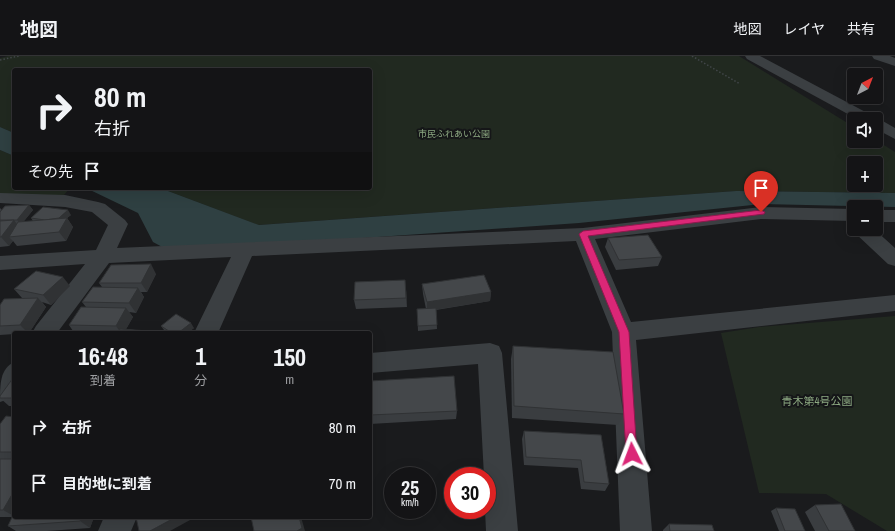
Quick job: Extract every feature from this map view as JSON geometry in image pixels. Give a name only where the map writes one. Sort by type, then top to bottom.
[{"type":"street","points":[[751,56],[855,112]]},
{"type":"street","points":[[878,56],[895,61]]},
{"type":"street","points":[[886,56],[895,61]]},
{"type":"street","points":[[883,127],[895,134]]},
{"type":"street","points":[[0,198],[65,201],[98,208],[118,224],[103,256],[46,331]]},
{"type":"street","points":[[0,263],[103,256],[583,234],[761,212],[847,217]]},
{"type":"street","points":[[883,216],[895,216]]},
{"type":"street","points":[[583,234],[624,332],[636,531]]},
{"type":"street","points":[[870,236],[895,259]]},
{"type":"street","points":[[207,331],[245,250]]},
{"type":"street","points":[[624,332],[895,303]]},
{"type":"street","points":[[372,363],[490,353],[502,531]]},
{"type":"street","points":[[0,391],[12,376]]},
{"type":"street","points":[[114,531],[120,519]]},
{"type":"path","points":[[0,60],[19,56]]},
{"type":"path","points":[[692,56],[740,84]]},
{"type":"green space","name":"市民ふれあい公園","points":[[8,56],[739,56],[847,123],[847,148],[883,148],[883,144],[895,152],[895,193],[736,191],[258,225],[165,190],[372,190],[372,68],[12,68],[12,132],[0,127],[0,58]]},
{"type":"green space","points":[[0,150],[12,155],[12,190],[68,190],[63,196],[0,194]]},
{"type":"green space","name":"青木第4号公園","points":[[895,316],[895,531],[887,531],[826,494],[759,493],[721,333],[759,327]]},
{"type":"shaded area","points":[[0,127],[12,132],[12,155],[0,150]]},
{"type":"shaded area","points":[[90,190],[165,190],[259,225],[736,191],[895,193],[895,207],[883,207],[883,200],[847,200],[847,206],[762,204],[579,223],[363,238],[166,249],[153,242],[138,213]]},
{"type":"building","points":[[29,205],[17,220],[0,220],[0,212],[5,206]]},
{"type":"building","points":[[43,207],[68,210],[59,218],[45,220],[31,218]]},
{"type":"building","points":[[67,218],[59,232],[9,237],[18,222]]},
{"type":"building","points":[[14,220],[1,237],[0,237],[0,221]]},
{"type":"building","points":[[648,235],[662,257],[619,260],[608,238]]},
{"type":"building","points":[[151,264],[141,283],[99,283],[111,265]]},
{"type":"building","points":[[36,271],[63,277],[43,295],[14,289]]},
{"type":"building","points":[[484,275],[491,292],[427,302],[422,284]]},
{"type":"building","points":[[405,280],[406,298],[354,300],[355,282]]},
{"type":"building","points":[[93,287],[138,288],[129,303],[82,302]]},
{"type":"building","points":[[38,298],[20,325],[0,326],[0,305],[4,299]]},
{"type":"building","points":[[81,307],[126,308],[116,326],[69,325]]},
{"type":"building","points":[[436,308],[437,325],[418,326],[417,309]]},
{"type":"building","points":[[176,314],[191,323],[181,331],[169,331],[161,326]]},
{"type":"building","points":[[120,329],[149,331],[119,331]]},
{"type":"building","points":[[513,346],[613,352],[624,414],[514,406]]},
{"type":"building","points":[[454,376],[457,411],[372,415],[372,381]]},
{"type":"building","points":[[12,379],[12,398],[0,398]]},
{"type":"building","points":[[6,416],[12,417],[12,452],[0,452],[0,424]]},
{"type":"building","points":[[524,431],[601,435],[609,484],[584,482],[581,460],[526,457]]},
{"type":"building","points":[[0,459],[12,459],[12,494],[3,510],[0,510]]},
{"type":"building","points":[[841,504],[855,531],[829,531],[815,505]]},
{"type":"building","points":[[776,508],[795,509],[805,531],[785,531]]},
{"type":"building","points":[[12,517],[12,519],[81,519],[80,521],[8,526]]},
{"type":"building","points":[[136,519],[172,519],[150,531],[139,531]]},
{"type":"building","points":[[251,519],[300,519],[302,528],[297,531],[254,531]]},
{"type":"building","points":[[669,524],[712,525],[714,531],[670,531]]},
{"type":"route","points":[[632,454],[624,332],[583,234],[761,212]]}]
